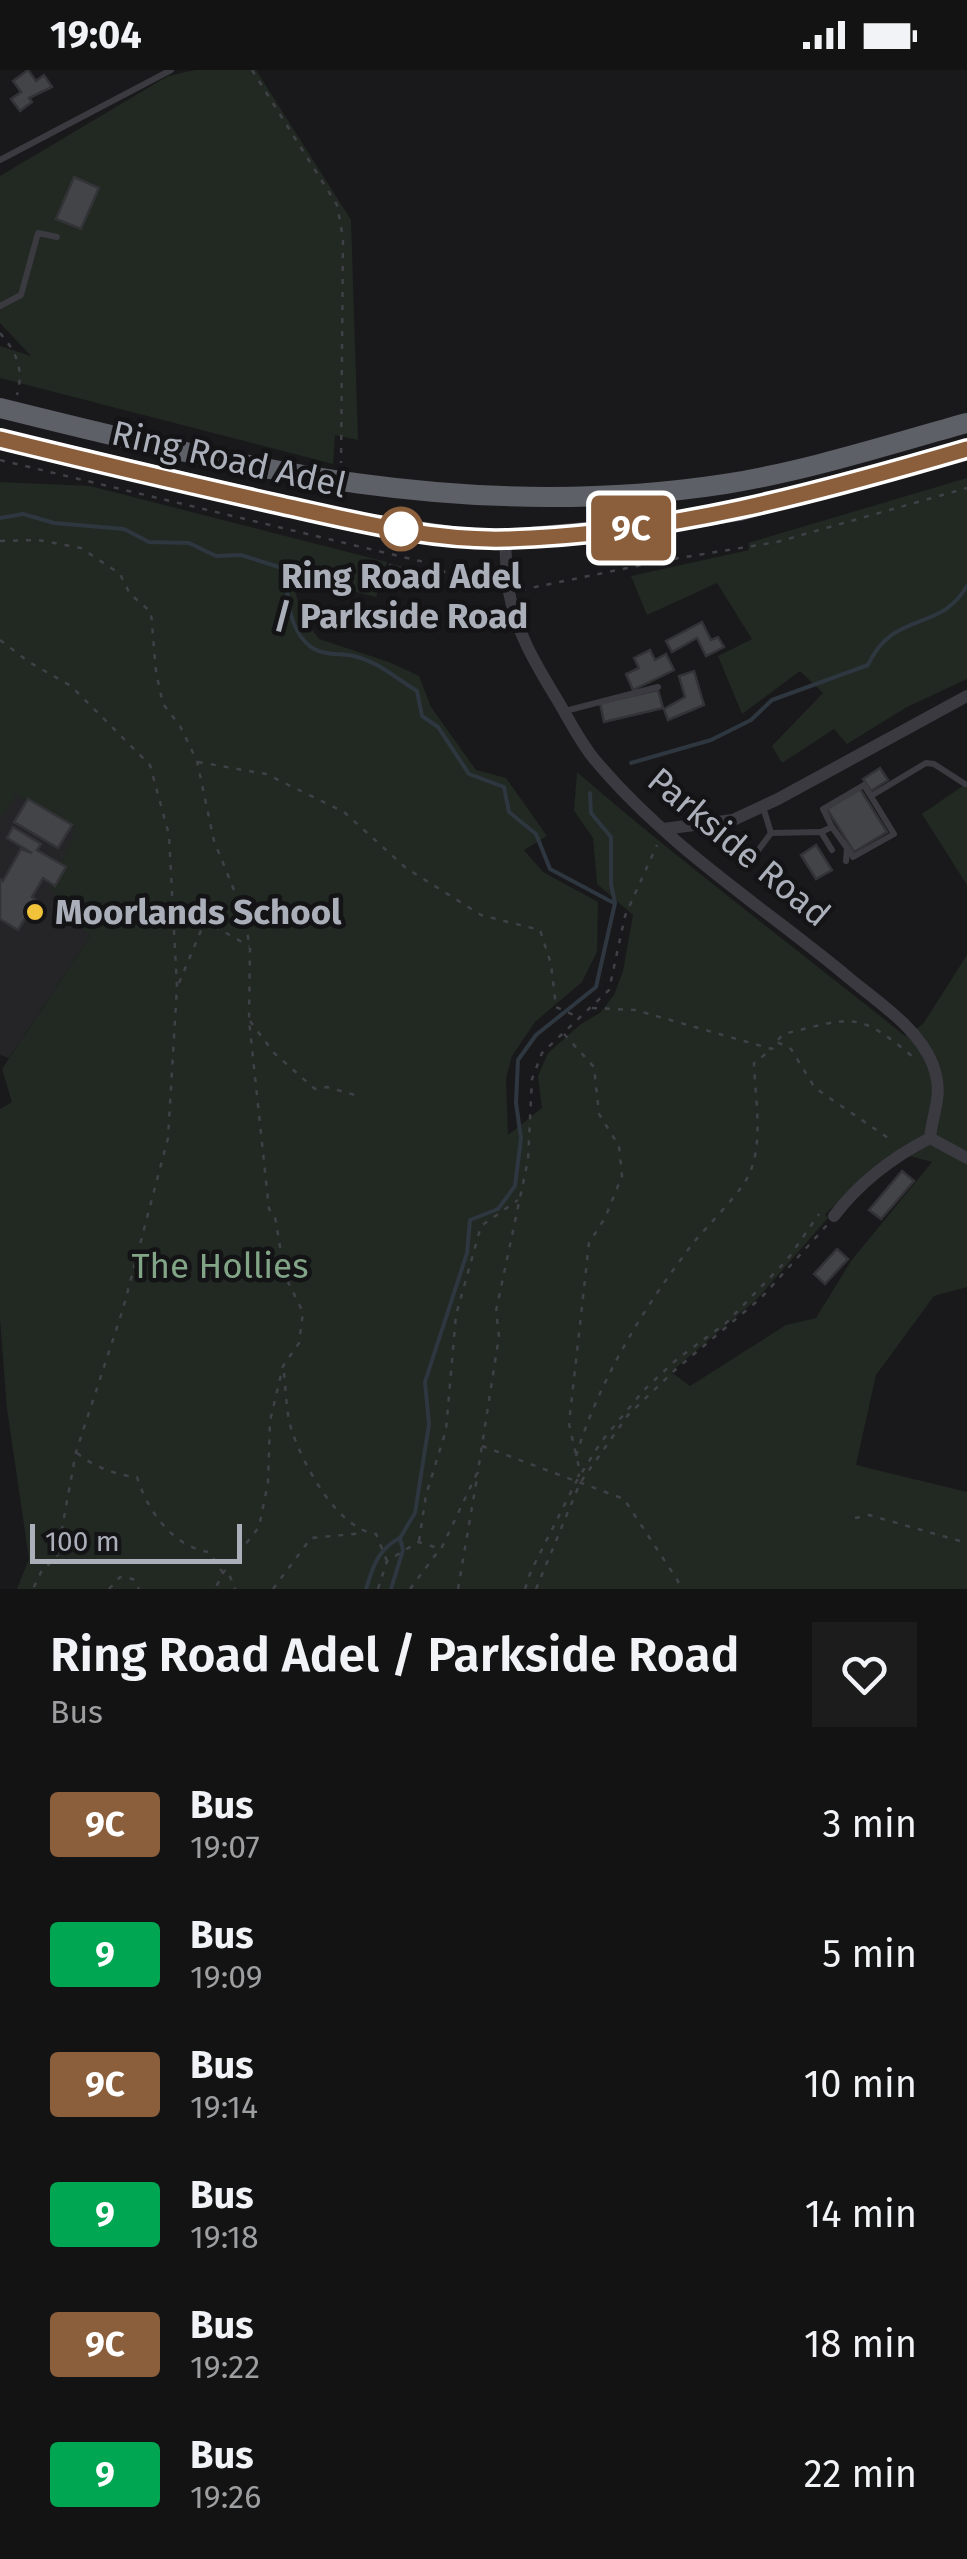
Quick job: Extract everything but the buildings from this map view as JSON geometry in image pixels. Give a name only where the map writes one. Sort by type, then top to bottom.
[{"type":"highway","name":"Ring Road Adel","points":[[6,409],[292,475],[416,492],[479,496],[626,495],[724,484],[800,470],[967,422]]},
{"type":"highway","name":"Ring Road Adel","points":[[0,439],[355,522],[458,537],[505,539],[634,528],[738,511],[967,449]]},
{"type":"street","name":"Parkside Road","points":[[505,539],[509,592],[526,648],[594,759],[663,829],[911,1031],[932,1062],[938,1084],[938,1108],[930,1138]]},
{"type":"street","points":[[663,829],[733,820],[967,696]]},
{"type":"street","points":[[829,1213],[902,1152],[930,1138],[967,1158]]},
{"type":"lane","points":[[0,160],[171,70]]},
{"type":"lane","points":[[0,306],[21,296],[38,234],[57,238]]},
{"type":"lane","points":[[564,711],[658,687]]},
{"type":"lane","points":[[870,796],[926,763],[965,784]]},
{"type":"lane","points":[[864,785],[894,834],[853,858],[832,826],[823,809],[864,785]]},
{"type":"lane","points":[[754,856],[770,833],[763,806]]},
{"type":"lane","points":[[770,833],[821,832],[832,826]]},
{"type":"lane","points":[[821,832],[832,850]]},
{"type":"lane","points":[[846,861],[847,848]]},
{"type":"path","points":[[252,70],[337,205],[343,238],[341,463]]},
{"type":"path","points":[[0,333],[14,350],[22,376],[6,409]]},
{"type":"path","points":[[0,460],[432,564],[466,586]]},
{"type":"path","points":[[509,592],[777,542],[967,488]]},
{"type":"path","points":[[0,541],[38,540],[81,548],[120,574],[130,594],[151,612],[156,672],[164,704],[180,726],[197,762],[214,841],[243,912],[250,947],[249,1020],[269,1209],[275,1217],[286,1276],[303,1312],[299,1343],[283,1366],[270,1421],[268,1483],[260,1527],[214,1589]]},
{"type":"path","points":[[0,640],[71,686],[150,765],[170,835],[177,987],[168,1138],[123,1308],[76,1452],[58,1556],[41,1572],[33,1589]]},
{"type":"path","points":[[197,762],[266,774],[344,812],[406,868],[481,915],[540,930],[556,1007],[580,1018]]},
{"type":"path","points":[[458,1589],[478,1487],[499,1336],[496,1311],[521,1198],[533,1114],[532,1079],[542,1053],[609,990],[625,916],[663,829]]},
{"type":"path","points":[[177,987],[206,921],[250,947]]},
{"type":"path","points":[[590,1008],[635,1010],[772,1049]]},
{"type":"path","points":[[576,1458],[590,1410],[628,1340],[692,1245],[751,1173],[756,1140],[754,1064],[783,1034],[844,1019],[879,1028],[914,1058]]},
{"type":"path","points":[[249,1020],[274,1053],[315,1089],[327,1087],[355,1094]]},
{"type":"path","points":[[536,1589],[578,1482],[580,1472],[569,1424],[589,1242],[605,1218],[622,1176],[619,1146],[599,1114],[594,1067],[563,1033]]},
{"type":"path","points":[[778,1042],[791,1049],[815,1088],[895,1142]]},
{"type":"path","points":[[387,1560],[418,1542],[426,1495],[446,1430],[456,1316],[481,1226],[521,1198]]},
{"type":"path","points":[[578,1482],[628,1415],[761,1298],[829,1213]]},
{"type":"path","points":[[525,1589],[601,1442],[644,1390],[726,1323],[829,1213]]},
{"type":"path","points":[[283,1366],[290,1426],[320,1491],[364,1533]]},
{"type":"path","points":[[482,1446],[624,1499],[678,1581],[678,1589]]},
{"type":"path","points":[[76,1452],[86,1461],[120,1475],[138,1477],[150,1510],[191,1549],[209,1552],[228,1574],[234,1589]]},
{"type":"path","points":[[410,1589],[440,1548],[478,1470]]},
{"type":"path","points":[[855,1518],[870,1514],[967,1543]]},
{"type":"path","points":[[273,1589],[310,1538],[364,1533],[376,1534],[387,1560],[378,1589]]},
{"type":"path","points":[[418,1542],[440,1548]]},
{"type":"path","points":[[110,1589],[120,1577],[133,1579],[140,1589]]},
{"type":"shaded area","name":"Moorlands School","points":[[15,794],[76,828],[90,936],[9,1058],[0,1055],[0,820]]},
{"type":"green space","points":[[195,70],[256,70],[351,220],[358,440],[335,435],[333,464],[0,378],[0,346],[31,356],[0,323],[0,176],[168,76]]},
{"type":"green space","points":[[967,478],[967,679],[907,707],[847,744],[834,729],[782,763],[772,746],[823,693],[800,671],[742,714],[718,656],[752,639],[717,583],[647,615],[631,576],[749,550],[748,543]]},
{"type":"green space","name":"The Hollies","points":[[0,482],[90,486],[387,562],[376,597],[292,576],[301,615],[319,639],[419,676],[431,707],[476,770],[506,778],[547,836],[524,850],[543,872],[598,902],[597,952],[582,982],[535,1022],[512,1056],[506,1078],[508,1135],[542,1108],[538,1076],[548,1053],[600,1013],[614,995],[623,971],[633,915],[597,884],[593,838],[574,811],[577,772],[905,1036],[923,1024],[967,955],[967,1287],[934,1296],[876,1375],[856,1465],[967,1492],[967,1589],[17,1589],[29,1559],[7,1409],[0,1319],[0,1109],[12,1102],[2,1069],[90,936],[51,889],[76,828],[16,795],[0,820]],"holes":[[[895,1152],[932,1162],[851,1261],[816,1318],[786,1325],[690,1386],[671,1372],[758,1298],[828,1218],[825,1214]]]},
{"type":"green space","points":[[967,783],[967,885],[922,814]]},
{"type":"waterway","points":[[0,518],[23,514],[54,523],[124,529],[149,542],[189,543],[216,556],[241,555],[285,569],[290,613],[305,642],[319,651],[371,662],[417,691],[422,716],[438,727],[469,774],[504,787],[509,812],[536,834],[550,869],[612,902]]},
{"type":"waterway","points":[[631,763],[711,740],[751,720],[772,700],[868,665],[890,636],[944,610],[967,586]]},
{"type":"waterway","points":[[391,1589],[403,1550],[400,1538],[415,1513],[429,1424],[425,1382],[467,1253],[470,1220],[498,1209],[515,1186],[521,1138],[516,1103],[518,1060],[536,1035],[596,987],[615,903],[611,837],[591,813],[590,793]]},
{"type":"waterway","points":[[366,1589],[381,1553],[400,1538]]},
{"type":"bus line","name":"9C","points":[[0,439],[355,522],[458,537],[505,539],[634,528],[738,511],[967,449]]},
{"type":"place","name":"Ring Road Adel / Parkside Road","points":[[401,529]]},
{"type":"place","name":"Moorlands School","points":[[35,912]]}]
